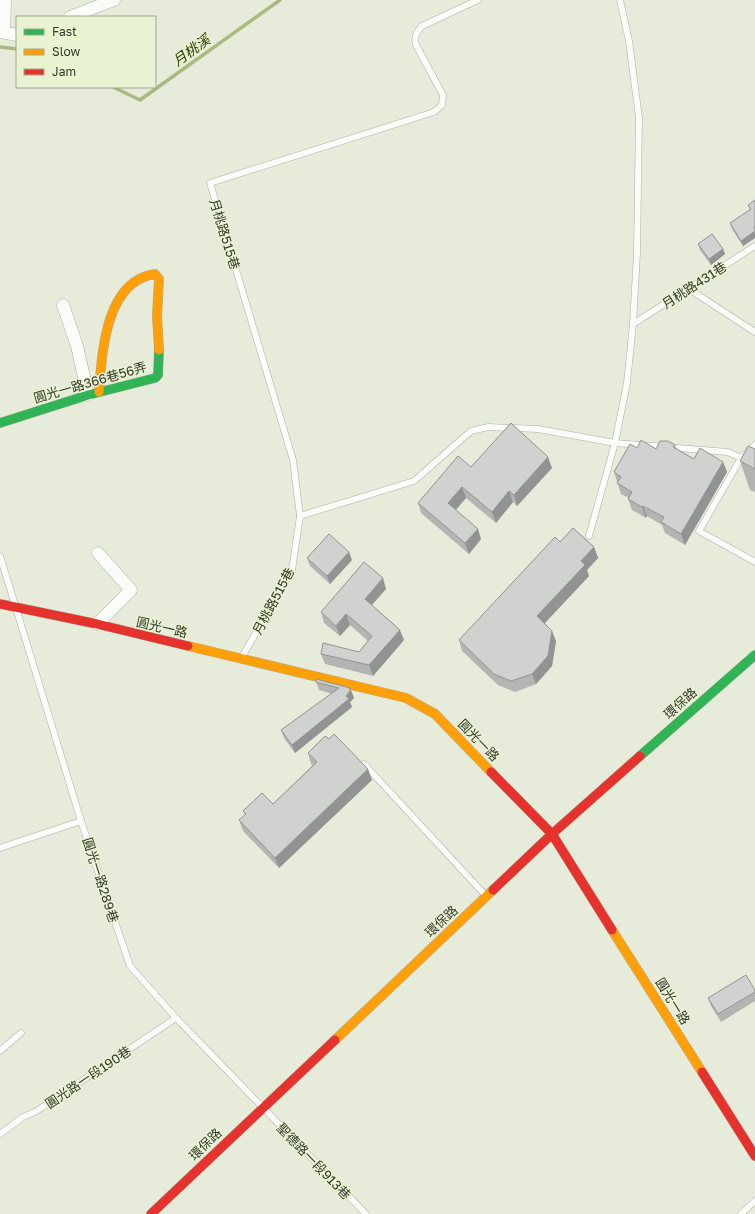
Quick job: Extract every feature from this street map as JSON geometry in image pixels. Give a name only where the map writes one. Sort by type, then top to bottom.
[{"type":"street","points":[[5,0],[2,32],[16,35]]},
{"type":"street","points":[[73,16],[114,0]]},
{"type":"street","name":"圓光一路366巷56弄","points":[[0,423],[94,394],[142,382],[158,375],[159,358],[157,316],[160,279],[155,274],[141,277],[127,290],[112,308],[106,326],[94,394]]},
{"type":"street","points":[[63,305],[94,394]]},
{"type":"street","points":[[97,624],[131,590],[98,552]]},
{"type":"street","name":"圓光一路","points":[[0,604],[16,609],[97,624],[406,698],[435,714],[552,834],[755,1156]]},
{"type":"street","name":"環保路","points":[[151,1214],[552,834],[755,655]]},
{"type":"lane","name":"月桃路515巷","points":[[241,659],[292,570],[300,516],[293,460],[210,183],[434,112],[442,105],[444,95],[416,45],[414,38],[422,26],[478,0]]},
{"type":"lane","points":[[589,536],[615,443],[627,383],[633,324],[637,253],[639,118],[629,41],[620,0]]},
{"type":"lane","name":"月桃路431巷","points":[[633,324],[755,246]]},
{"type":"lane","points":[[689,289],[755,332]]},
{"type":"lane","points":[[300,516],[414,481],[471,431],[488,427],[538,429],[615,443],[728,452],[741,458]]},
{"type":"lane","points":[[755,444],[741,458],[699,531],[755,562]]},
{"type":"lane","name":"圓光一路289巷","points":[[0,556],[81,821],[130,966],[176,1018],[262,1108]]},
{"type":"lane","points":[[364,764],[486,896]]},
{"type":"lane","points":[[0,848],[81,821]]},
{"type":"lane","name":"圓光路一段190巷","points":[[0,1134],[23,1117],[35,1112],[176,1018]]},
{"type":"lane","points":[[0,1051],[21,1033]]},
{"type":"lane","name":"聖德路一段913巷","points":[[262,1108],[366,1214]]},
{"type":"lane","points":[[741,1214],[755,1201]]},
{"type":"building","points":[[755,200],[755,231],[741,241],[730,223],[751,209],[748,205]]},
{"type":"building","points":[[712,234],[723,249],[709,259],[698,244]]},
{"type":"building","points":[[511,423],[548,457],[514,495],[509,491],[492,512],[462,487],[448,503],[478,529],[465,543],[418,503],[458,456],[471,467]]},
{"type":"building","points":[[641,440],[656,449],[660,441],[668,441],[675,445],[673,447],[694,459],[700,448],[723,462],[681,534],[661,522],[664,517],[628,499],[632,492],[617,483],[621,477],[614,472],[630,444],[637,448]]},
{"type":"building","points":[[748,446],[755,449],[755,469],[740,461]]},
{"type":"building","points":[[573,528],[594,547],[581,561],[585,565],[537,616],[552,631],[548,656],[532,674],[511,681],[494,674],[459,640],[555,537],[560,542]]},
{"type":"building","points":[[329,534],[349,552],[327,576],[307,558]]},
{"type":"building","points":[[364,562],[383,578],[365,599],[400,630],[369,665],[321,654],[323,643],[359,652],[372,636],[346,614],[336,626],[321,612]]},
{"type":"building","points":[[316,679],[350,688],[349,689],[351,690],[346,696],[349,699],[292,745],[281,730],[339,688],[316,682]]},
{"type":"building","points":[[334,734],[368,769],[275,858],[239,820],[246,814],[243,811],[262,793],[273,804],[317,762],[308,753],[325,736],[329,739]]},
{"type":"building","points":[[746,975],[755,992],[718,1014],[708,998]]},
{"type":"waterway","name":"月桃溪","points":[[115,88],[140,100],[280,0]]},
{"type":"waterway","name":"月桃溪","points":[[0,47],[16,49]]},
{"type":"traffic: fast","points":[[0,423],[88,395],[155,378],[158,375],[159,350]]},
{"type":"traffic: fast","points":[[640,756],[755,655]]},
{"type":"traffic: slow","points":[[99,392],[105,340],[109,321],[116,304],[126,290],[138,280],[155,274],[159,279],[157,316],[159,350]]},
{"type":"traffic: slow","points":[[188,646],[406,698],[435,714],[491,772]]},
{"type":"traffic: slow","points":[[335,1040],[493,890]]},
{"type":"traffic: slow","points":[[612,930],[702,1072]]},
{"type":"traffic: jam","points":[[0,604],[97,624],[188,646]]},
{"type":"traffic: jam","points":[[493,890],[552,834],[640,756]]},
{"type":"traffic: jam","points":[[491,772],[552,834],[612,930]]},
{"type":"traffic: jam","points":[[151,1214],[335,1040]]},
{"type":"traffic: jam","points":[[702,1072],[755,1156]]}]
